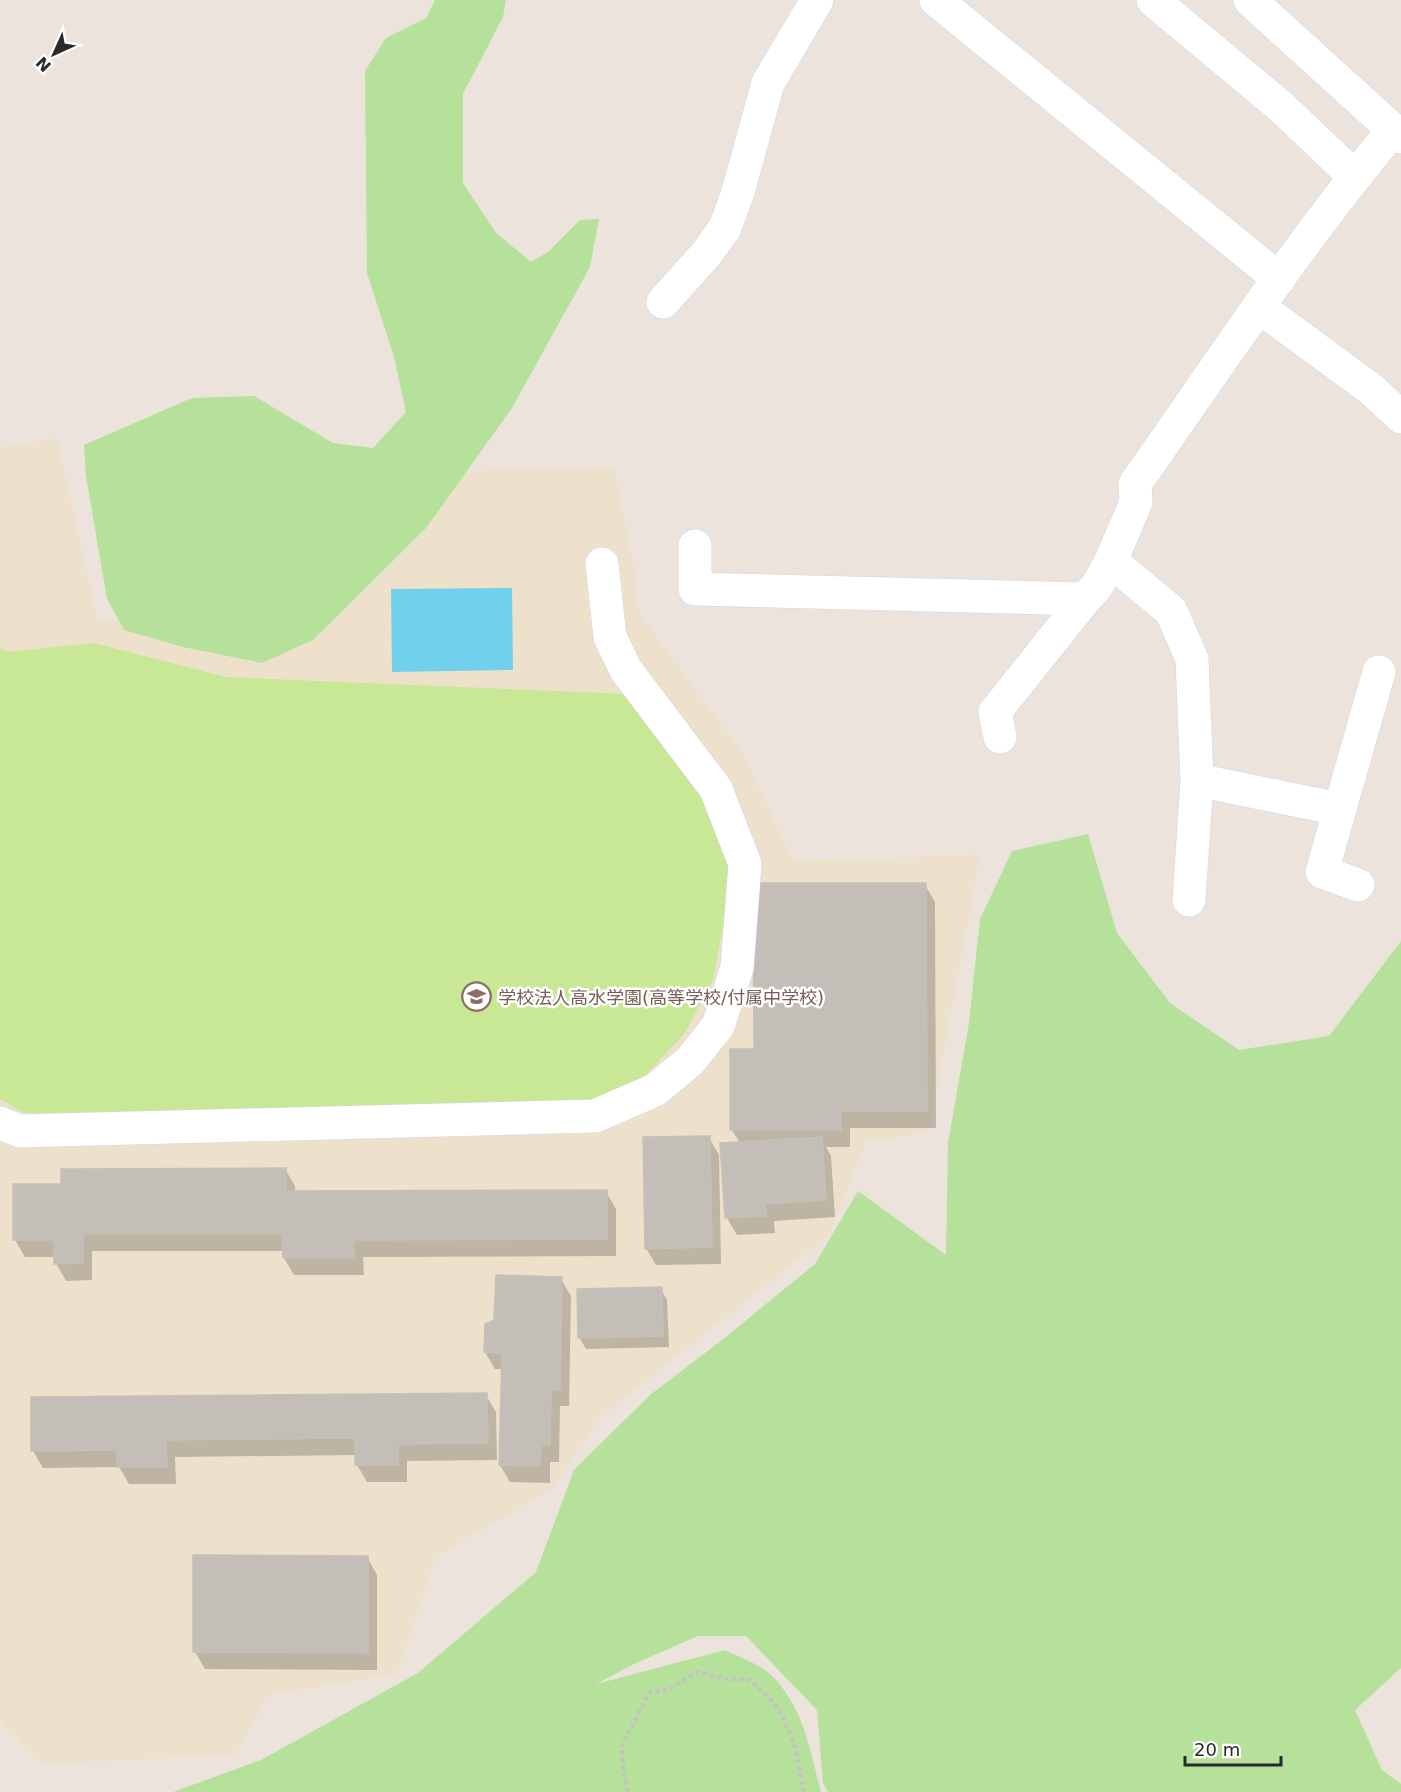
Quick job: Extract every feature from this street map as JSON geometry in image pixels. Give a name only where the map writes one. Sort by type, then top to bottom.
[{"type":"street","points":[[663,302],[707,253],[724,228],[738,192],[768,83],[817,0]]},
{"type":"street","points":[[936,0],[1279,279]]},
{"type":"street","points":[[1154,0],[1279,105],[1354,176]]},
{"type":"street","points":[[1000,737],[995,712],[1097,586],[1111,561],[1136,502],[1136,484],[1259,307],[1354,176],[1397,134],[1250,0]]},
{"type":"street","points":[[1259,307],[1371,389],[1401,417]]},
{"type":"street","points":[[695,546],[695,589],[1085,599]]},
{"type":"street","points":[[1111,561],[1171,611],[1192,659],[1197,780],[1189,900]]},
{"type":"street","points":[[0,1123],[20,1131],[595,1116],[654,1089],[690,1061],[718,1026],[736,968],[745,864],[716,789],[626,670],[610,637],[602,564]]},
{"type":"street","points":[[1358,885],[1322,872],[1379,672]]},
{"type":"street","points":[[1197,780],[1339,809]]},
{"type":"path","points":[[628,1792],[622,1745],[649,1693],[670,1689],[697,1672],[726,1679],[750,1680],[773,1702],[782,1715],[795,1746],[804,1792]]},
{"type":"shaded area","name":"学校法人高水学園(高等学校/付属中学校)","points":[[57,438],[97,618],[296,642],[454,471],[614,467],[634,567],[639,613],[743,754],[793,861],[980,855],[929,1132],[866,1142],[829,1235],[602,1416],[552,1489],[436,1557],[397,1674],[268,1695],[235,1755],[42,1764],[0,1721],[0,447]]},
{"type":"green space","points":[[435,0],[506,0],[503,17],[463,94],[463,183],[496,233],[531,262],[548,252],[580,220],[599,219],[590,267],[512,408],[426,528],[313,640],[262,663],[183,647],[124,630],[107,599],[86,476],[84,445],[192,398],[254,396],[333,443],[373,448],[406,412],[394,357],[367,273],[365,71],[386,38],[426,18]]},
{"type":"green space","points":[[94,643],[226,677],[626,694],[704,796],[732,878],[713,980],[685,1033],[645,1076],[596,1105],[537,1109],[24,1113],[0,1099],[0,646],[7,652]]},
{"type":"green space","points":[[1088,834],[1117,933],[1170,1003],[1239,1050],[1329,1036],[1401,941],[1401,1668],[1355,1710],[1382,1770],[1401,1784],[1401,1792],[828,1792],[823,1783],[817,1710],[746,1636],[698,1636],[634,1664],[596,1684],[725,1650],[749,1661],[770,1674],[781,1686],[798,1714],[809,1744],[821,1792],[173,1792],[261,1760],[418,1673],[536,1572],[574,1470],[650,1395],[815,1264],[858,1191],[946,1255],[948,1143],[969,1023],[980,919],[1012,851]]},
{"type":"water","points":[[512,588],[513,670],[392,672],[391,589]]},
{"type":"building","points":[[753,883],[926,883],[927,1111],[841,1111],[841,1130],[730,1130],[730,1049],[754,1049]]},
{"type":"building","points":[[710,1136],[712,1247],[645,1249],[643,1137]]},
{"type":"building","points":[[822,1137],[826,1200],[765,1204],[766,1216],[725,1218],[720,1143]]},
{"type":"building","points":[[286,1168],[286,1191],[607,1190],[607,1239],[354,1240],[354,1258],[283,1258],[282,1234],[83,1234],[83,1263],[54,1264],[54,1240],[13,1240],[13,1184],[61,1184],[61,1169]]},
{"type":"building","points":[[496,1275],[562,1277],[560,1390],[551,1389],[550,1445],[541,1445],[540,1466],[499,1465],[502,1353],[484,1352],[485,1324],[494,1320]]},
{"type":"building","points":[[662,1287],[663,1336],[578,1338],[577,1289]]},
{"type":"building","points":[[487,1393],[488,1443],[398,1444],[398,1465],[355,1465],[355,1438],[166,1440],[167,1467],[117,1467],[117,1450],[31,1451],[31,1397]]},
{"type":"building","points":[[193,1555],[368,1556],[368,1653],[193,1652]]},
{"type":"place","name":"学校法人高水学園(高等学校/付属中学校)","points":[[477,997]]}]
